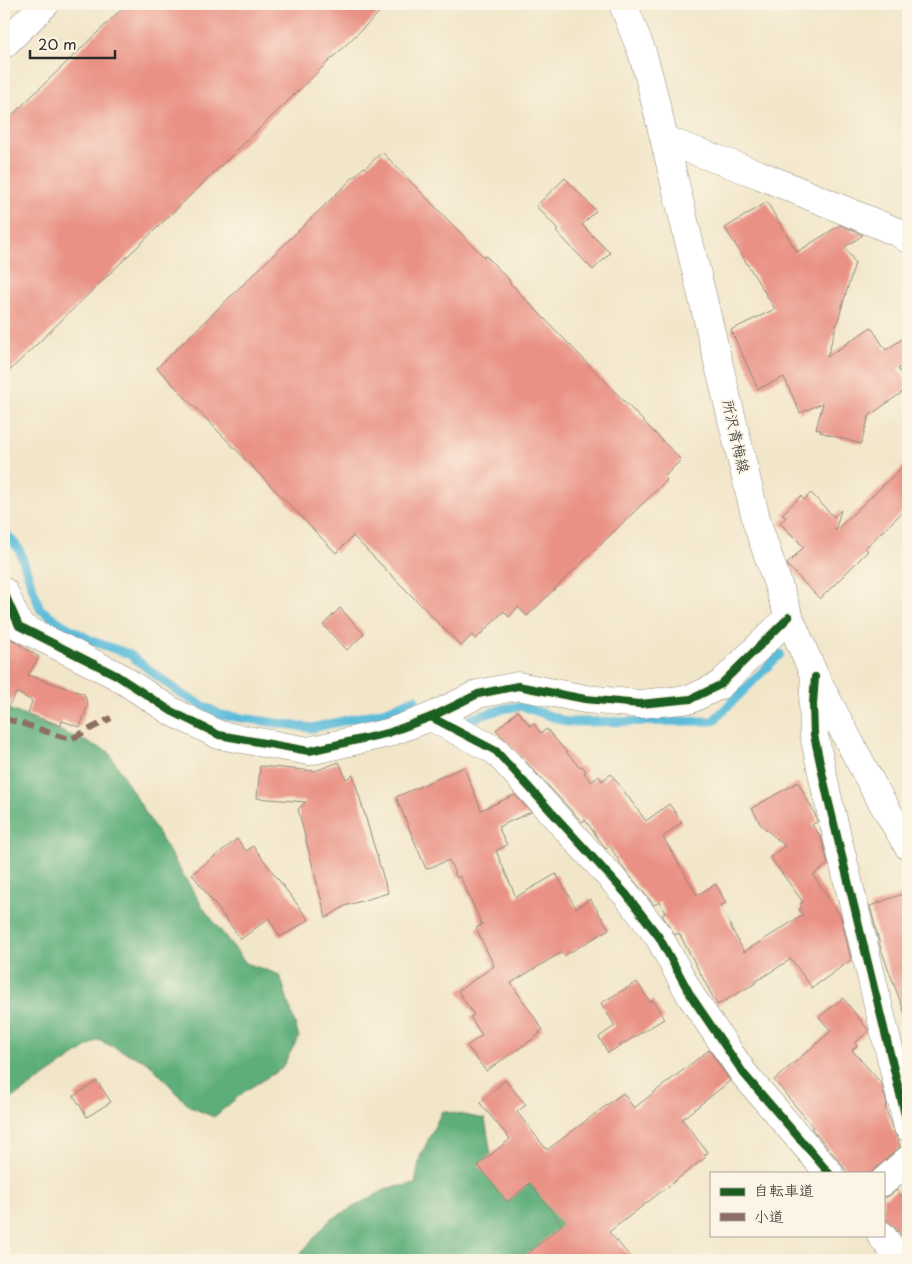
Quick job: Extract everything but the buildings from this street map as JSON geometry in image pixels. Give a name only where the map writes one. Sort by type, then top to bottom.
[{"type":"street","points":[[4,44],[45,4]]},
{"type":"street","name":"所沢青梅線","points":[[623,4],[642,52],[665,140],[757,523],[789,617],[815,677],[875,790],[908,846]]},
{"type":"street","points":[[665,140],[760,175],[899,233],[908,239]]},
{"type":"street","points":[[4,592],[19,626],[116,675],[171,711],[219,735],[309,751],[388,734],[431,717],[478,694],[518,686],[584,699],[640,704],[691,699],[720,685],[789,617]]},
{"type":"street","points":[[815,677],[813,704],[814,735],[908,1127]]},
{"type":"street","points":[[431,717],[496,751],[626,894],[659,937],[691,996],[744,1074],[828,1172]]},
{"type":"street","points":[[884,1181],[908,1160]]},
{"type":"green space","points":[[4,707],[108,751],[204,909],[246,963],[280,975],[299,1037],[281,1069],[245,1091],[214,1117],[190,1107],[149,1063],[98,1040],[4,1104]]},
{"type":"green space","points":[[442,1111],[485,1119],[497,1190],[546,1178],[588,1236],[572,1260],[295,1260],[330,1220],[388,1188],[415,1184],[420,1157]]},
{"type":"waterway","points":[[4,531],[19,549],[40,609],[63,625],[92,641],[129,654],[181,694],[221,715],[312,728],[387,711],[415,699]]},
{"type":"waterway","points":[[471,719],[502,709],[522,706],[567,722],[713,721],[780,654]]},
{"type":"marked path","points":[[4,719],[71,739],[111,718]]},
{"type":"cycle path","points":[[4,592],[19,626],[116,675],[171,711],[219,735],[309,751],[388,733],[431,717],[478,694],[518,686],[585,699],[640,704],[691,699],[720,685],[789,617]]},
{"type":"cycle path","points":[[815,677],[813,704],[814,735],[908,1127]]},
{"type":"cycle path","points":[[431,717],[496,751],[626,894],[659,937],[691,996],[744,1074],[828,1172]]}]
